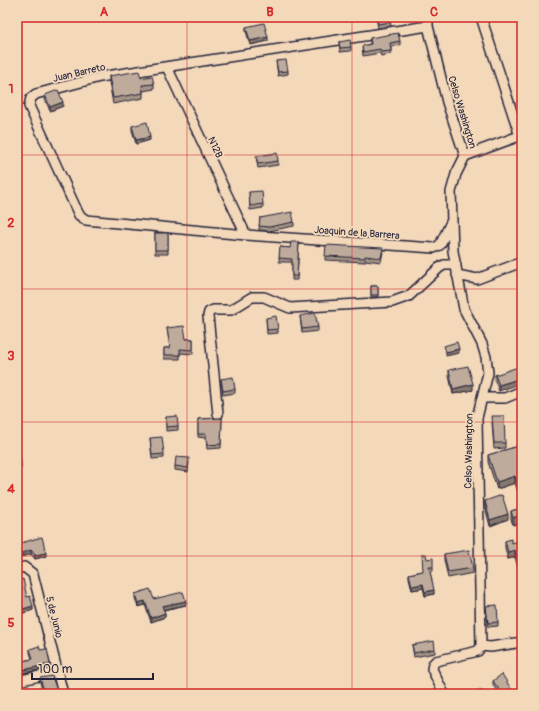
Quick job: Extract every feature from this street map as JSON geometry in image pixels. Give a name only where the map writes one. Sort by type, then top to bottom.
[{"type":"street","points":[[465,156],[521,136],[481,17]]},
{"type":"street","name":"Juan Barreto","points":[[246,235],[82,218],[29,106],[31,98],[36,94],[100,77],[167,68],[428,21]]},
{"type":"street","name":"Celso Washington","points":[[428,21],[447,102],[465,156],[456,174],[451,192],[453,251],[464,309],[482,344],[486,357],[488,373],[477,418],[480,646]]},
{"type":"street","name":"N12B","points":[[167,68],[246,235]]},
{"type":"street","name":"Joaquin de la Barrera","points":[[246,235],[434,248],[440,245],[451,222]]},
{"type":"street","points":[[458,275],[477,279],[522,262]]},
{"type":"street","points":[[218,414],[209,312],[213,310],[231,310],[252,297],[264,297],[290,308],[392,302],[409,296],[444,265],[456,265]]},
{"type":"street","points":[[483,398],[505,398],[522,391]]},
{"type":"street","name":"5 de Junio","points":[[17,569],[24,568],[33,574],[63,694]]},
{"type":"street","points":[[444,694],[432,669],[433,664],[436,661],[478,651],[480,646],[491,647],[522,642]]},
{"type":"street","points":[[17,681],[58,672]]},
{"type":"building","points":[[377,17],[390,17],[391,22],[378,24]]},
{"type":"building","points":[[264,23],[268,37],[250,41],[246,27]]},
{"type":"building","points":[[398,33],[400,41],[390,43],[391,51],[381,52],[380,49],[363,52],[362,46],[371,44],[370,38]]},
{"type":"building","points":[[350,40],[351,47],[340,48],[339,42]]},
{"type":"building","points":[[286,60],[288,71],[278,72],[276,61]]},
{"type":"building","points":[[139,71],[141,78],[152,76],[154,84],[142,85],[143,93],[113,98],[109,76]]},
{"type":"building","points":[[58,90],[63,102],[50,107],[45,95]]},
{"type":"building","points":[[147,122],[150,137],[136,140],[132,126]]},
{"type":"building","points":[[277,153],[278,161],[258,164],[256,156]]},
{"type":"building","points":[[262,191],[263,204],[250,206],[249,192]]},
{"type":"building","points":[[292,212],[294,222],[269,227],[259,226],[260,218]]},
{"type":"building","points":[[155,233],[168,233],[168,250],[155,250]]},
{"type":"building","points":[[291,242],[299,242],[297,276],[292,276],[292,259],[279,258],[280,247],[290,248]]},
{"type":"building","points":[[326,245],[383,248],[381,258],[365,256],[365,258],[325,256]]},
{"type":"building","points":[[371,286],[378,286],[378,295],[371,295]]},
{"type":"building","points":[[315,313],[318,327],[302,329],[300,316]]},
{"type":"building","points":[[276,316],[278,329],[267,330],[266,318]]},
{"type":"building","points":[[184,326],[186,339],[193,339],[193,350],[180,349],[180,355],[164,355],[164,348],[170,348],[167,328]]},
{"type":"building","points":[[457,342],[459,349],[446,352],[444,346]]},
{"type":"building","points":[[468,366],[473,384],[453,389],[449,370]]},
{"type":"building","points":[[521,366],[522,378],[499,385],[495,375]]},
{"type":"building","points":[[233,377],[235,389],[223,391],[221,379]]},
{"type":"building","points":[[177,416],[178,426],[166,427],[166,417]]},
{"type":"building","points":[[492,416],[504,416],[505,443],[494,443]]},
{"type":"building","points":[[222,418],[221,444],[207,445],[206,434],[198,434],[198,419]]},
{"type":"building","points":[[162,437],[164,454],[152,455],[150,438]]},
{"type":"building","points":[[522,445],[522,497],[515,476],[497,482],[488,455]]},
{"type":"building","points":[[20,456],[21,464],[17,465],[17,457]]},
{"type":"building","points":[[176,457],[189,458],[188,468],[175,466]]},
{"type":"building","points":[[502,495],[508,514],[490,520],[485,501]]},
{"type":"building","points":[[522,508],[522,514],[513,518],[511,511]]},
{"type":"building","points":[[17,533],[21,543],[42,537],[46,553],[35,555],[31,550],[17,555]]},
{"type":"building","points":[[511,539],[512,543],[521,540],[522,543],[522,576],[515,550],[508,552],[505,541]]},
{"type":"building","points":[[469,550],[473,568],[448,572],[444,554]]},
{"type":"building","points":[[422,554],[426,554],[427,559],[433,558],[433,567],[429,567],[434,590],[425,592],[423,584],[412,586],[409,574],[423,571]]},
{"type":"building","points":[[23,579],[27,597],[30,596],[33,606],[20,610],[17,601],[17,581]]},
{"type":"building","points":[[150,589],[154,599],[183,592],[186,601],[162,606],[165,613],[151,618],[145,601],[138,603],[135,594]]},
{"type":"building","points":[[497,605],[498,622],[488,623],[486,606]]},
{"type":"building","points":[[434,641],[435,649],[414,653],[412,645]]},
{"type":"building","points":[[39,646],[40,650],[47,649],[50,664],[19,671],[17,662],[33,659],[30,649]]},
{"type":"building","points":[[502,674],[514,694],[496,694],[500,691],[493,681]]},
{"type":"building","points":[[52,676],[58,694],[45,694],[40,678]]},
{"type":"building","points":[[480,689],[484,694],[474,694]]}]
